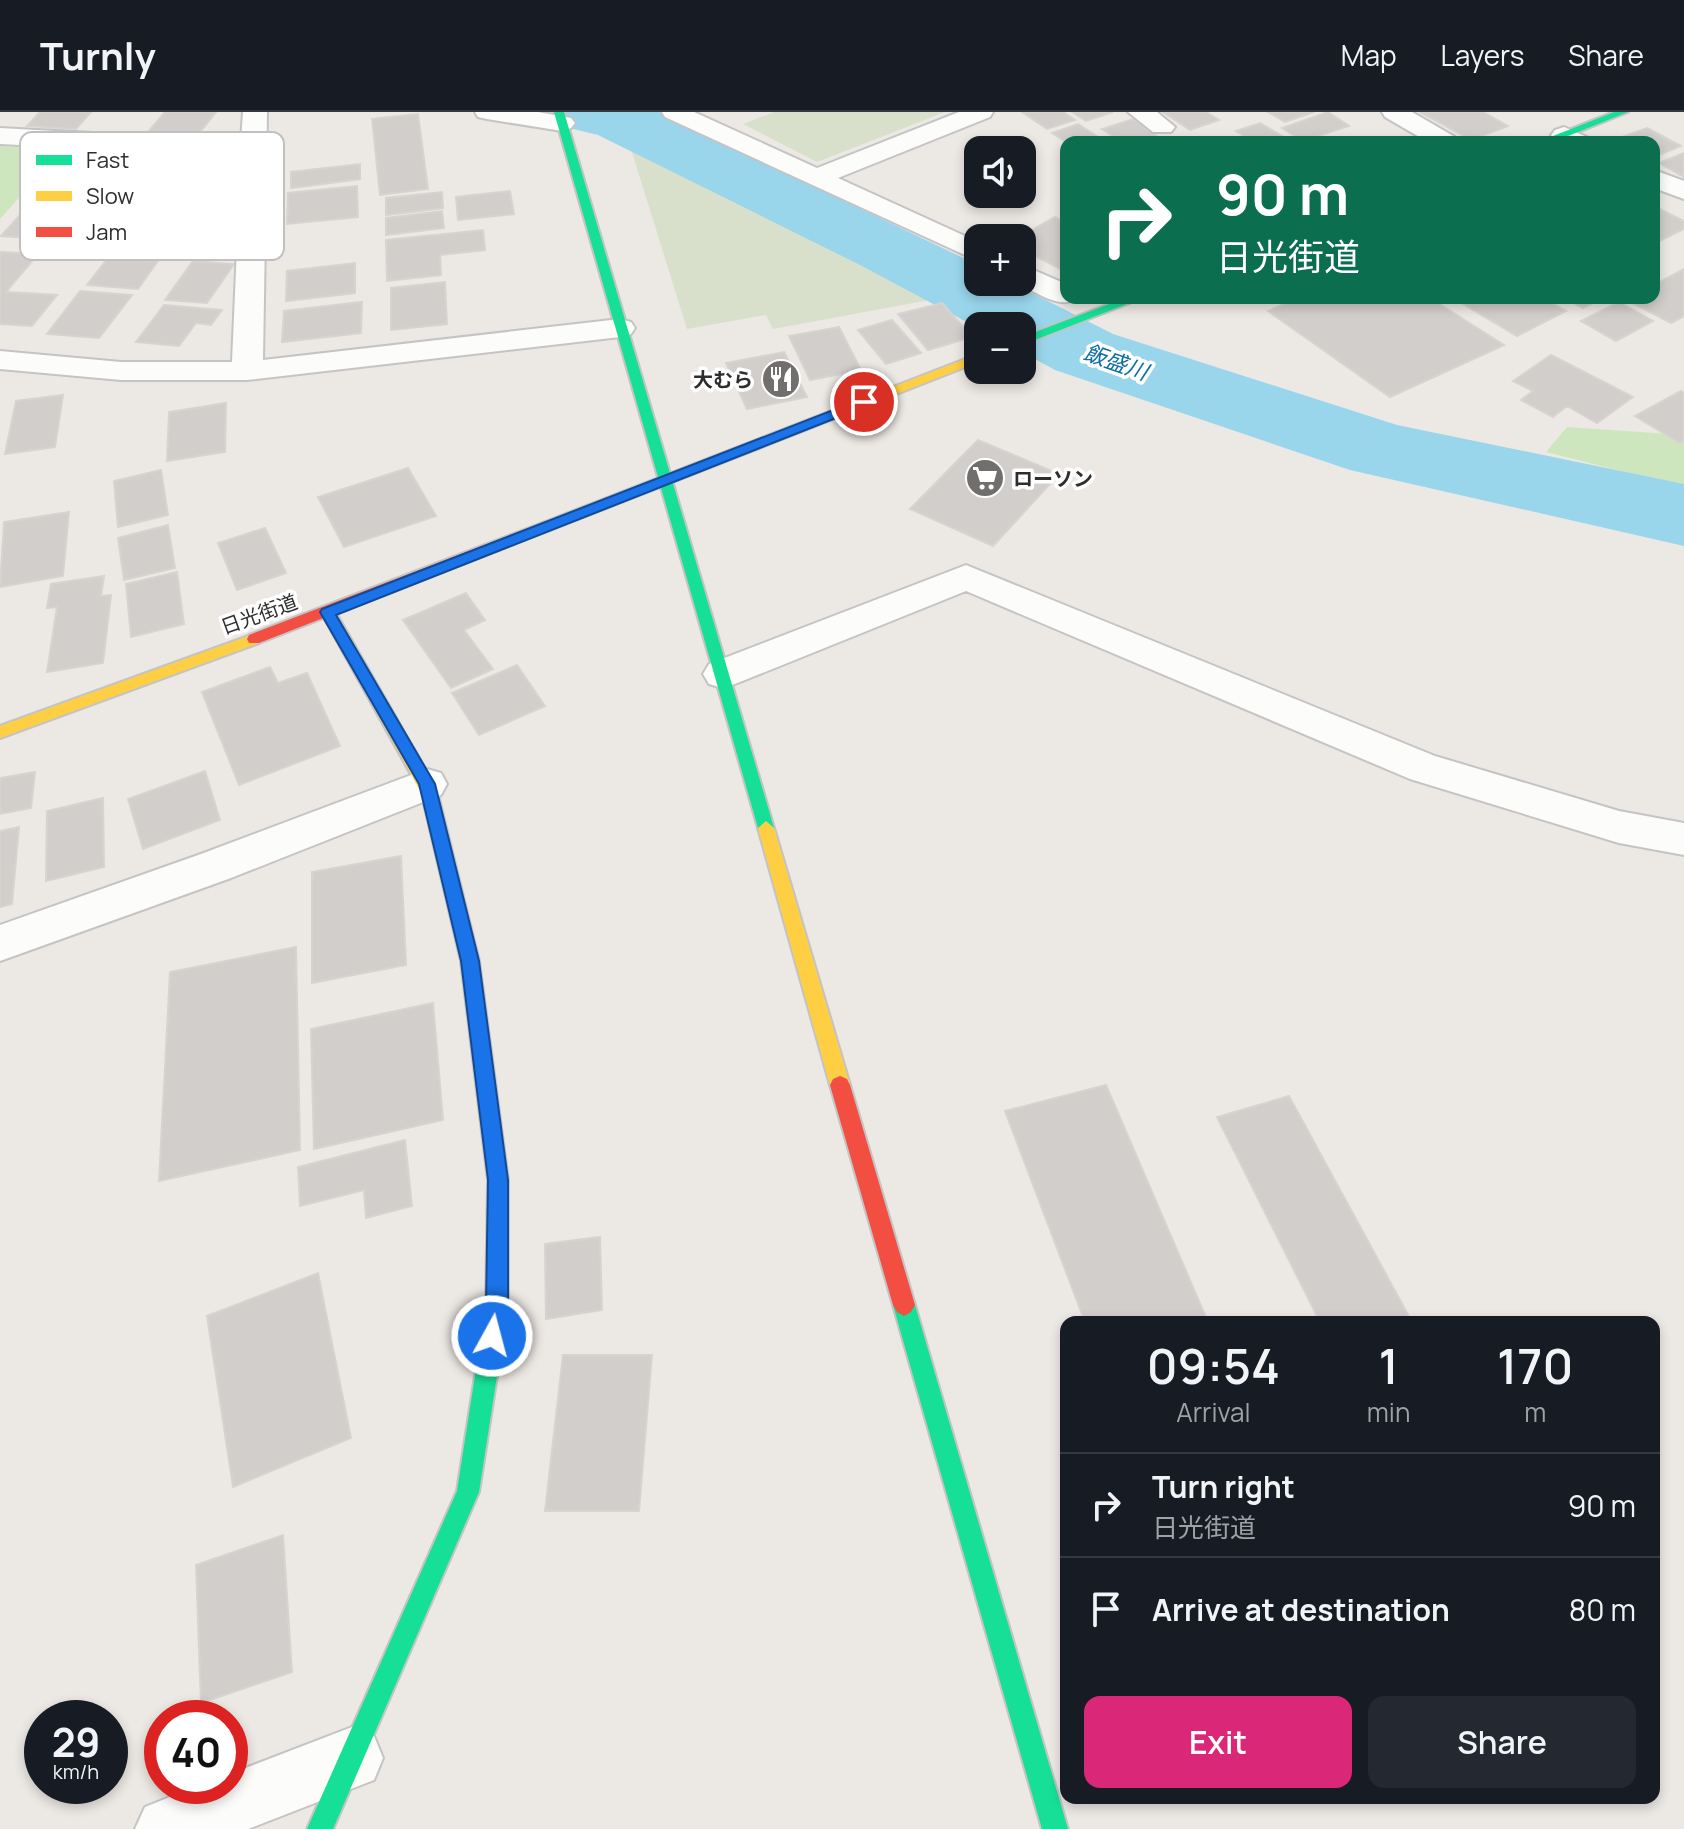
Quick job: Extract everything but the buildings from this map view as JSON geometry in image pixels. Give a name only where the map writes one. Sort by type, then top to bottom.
[{"type":"street","points":[[487,112],[560,117],[1055,1829]]},
{"type":"street","points":[[674,112],[964,246]]},
{"type":"street","points":[[818,177],[981,112]]},
{"type":"street","points":[[1140,112],[1162,127]]},
{"type":"street","points":[[1394,112],[1436,136]]},
{"type":"street","points":[[1571,136],[1623,112]]},
{"type":"street","points":[[0,136],[20,137]]},
{"type":"street","points":[[1660,181],[1684,191]]},
{"type":"street","points":[[247,371],[251,260]]},
{"type":"street","points":[[1036,282],[1060,295]]},
{"type":"street","points":[[1036,333],[1080,306]]},
{"type":"street","points":[[1,363],[121,371],[247,371],[620,328]]},
{"type":"street","name":"日光街道","points":[[0,732],[328,612],[964,363]]},
{"type":"street","points":[[722,674],[966,577],[1424,768],[1619,827],[1684,839]]},
{"type":"street","points":[[320,1829],[468,1492],[497,1305],[498,1180],[470,961],[427,784],[328,612]]},
{"type":"street","points":[[0,943],[216,866],[427,784]]},
{"type":"street","points":[[167,1829],[352,1758]]},
{"type":"green space","points":[[774,112],[945,112],[817,162],[743,124]]},
{"type":"green space","points":[[0,146],[20,147],[20,197],[0,219]]},
{"type":"green space","points":[[631,149],[935,299],[773,329],[766,315],[687,329]]},
{"type":"green space","points":[[1567,427],[1684,435],[1684,487],[1546,452]]},
{"type":"waterway","name":"飯盛川","points":[[585,112],[619,119],[889,250],[1084,352],[1381,450],[1684,515]]},
{"type":"traffic: fast","points":[[559,112],[766,828]]},
{"type":"traffic: fast","points":[[1559,136],[1623,112]]},
{"type":"traffic: fast","points":[[1036,336],[1120,304]]},
{"type":"traffic: fast","points":[[320,1829],[468,1492],[497,1305],[498,1180],[470,961],[429,791]]},
{"type":"traffic: fast","points":[[904,1305],[1055,1829]]},
{"type":"traffic: slow","points":[[545,527],[964,363]]},
{"type":"traffic: slow","points":[[328,612],[429,791]]},
{"type":"traffic: slow","points":[[0,732],[254,639]]},
{"type":"traffic: slow","points":[[766,828],[840,1085]]},
{"type":"traffic: jam","points":[[254,639],[545,527]]},
{"type":"traffic: jam","points":[[840,1085],[904,1305]]},
{"type":"place","name":"大むら","points":[[781,379]]},
{"type":"place","name":"ローソン","points":[[985,478]]},
{"type":"route","points":[[492,1336],[497,1305],[498,1180],[470,961],[427,784],[328,612],[864,402]]}]
